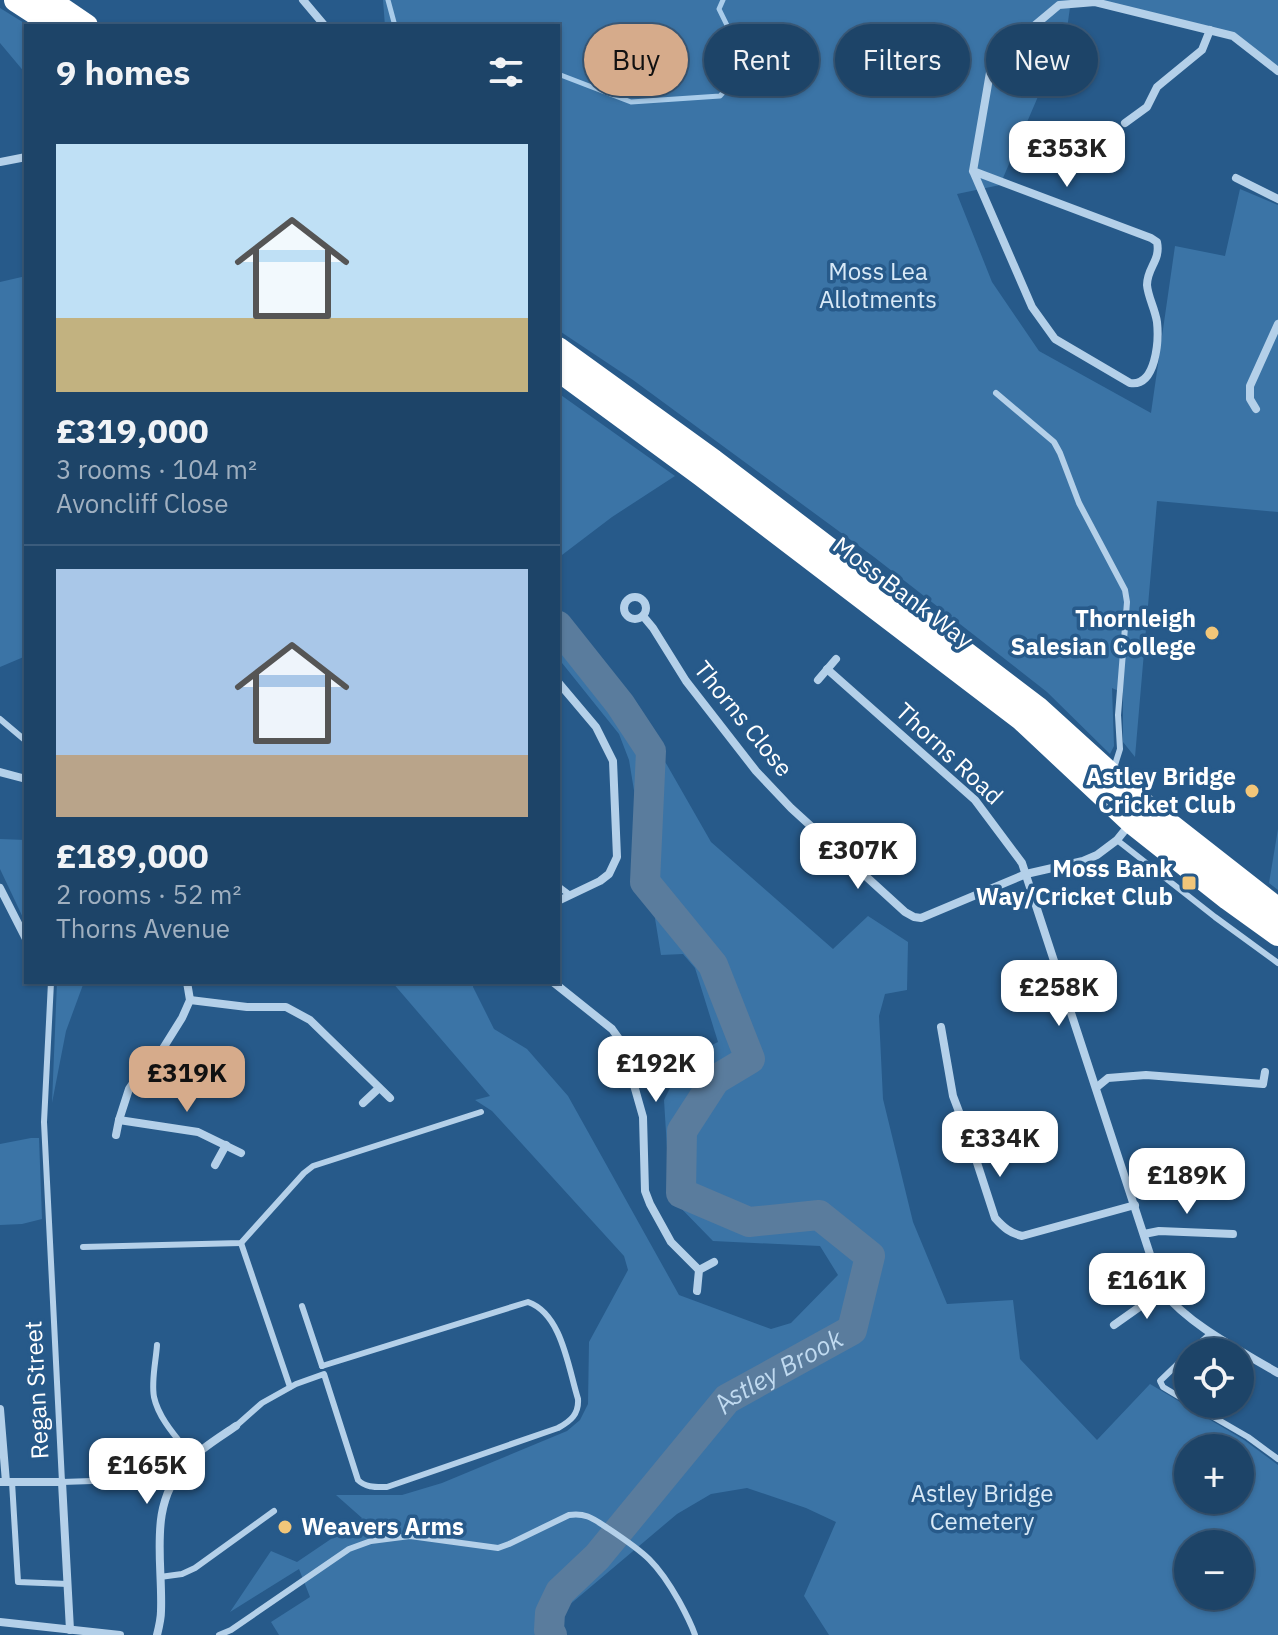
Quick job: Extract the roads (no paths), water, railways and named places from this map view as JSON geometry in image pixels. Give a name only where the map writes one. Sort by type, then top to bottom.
[{"type":"highway","points":[[16,0],[53,24]]},
{"type":"highway","points":[[48,0],[83,24]]},
{"type":"highway","name":"Moss Bank Way","points":[[560,350],[726,470],[1037,708],[1109,788],[1131,822],[1278,934]]},
{"type":"highway","name":"Moss Bank Way","points":[[560,370],[701,474],[1109,788]]},
{"type":"highway","name":"Moss Bank Way","points":[[1131,822],[1278,910]]},
{"type":"street","points":[[303,0],[323,24]]},
{"type":"street","points":[[973,171],[1157,242],[1158,256],[1150,269],[1147,288],[1157,320],[1157,345],[1149,375],[1137,384],[1130,383],[1055,339],[1032,307],[973,171],[992,61],[1059,5],[1095,2],[1233,36],[1278,71]]},
{"type":"street","points":[[1125,123],[1147,107],[1157,87],[1202,50],[1210,30]]},
{"type":"street","points":[[0,162],[24,158]]},
{"type":"street","points":[[1236,178],[1278,199]]},
{"type":"street","points":[[1256,409],[1250,399],[1250,386],[1278,324]]},
{"type":"street","name":"Thorns Close","points":[[643,616],[686,681],[756,771],[791,808],[914,917],[921,918],[1026,874],[1097,855],[1131,822]]},
{"type":"street","points":[[818,680],[836,659]]},
{"type":"street","name":"Thorns Road","points":[[827,669],[975,800],[1020,858],[1162,1291]]},
{"type":"street","points":[[560,684],[596,727],[613,761],[617,857],[609,874],[600,881],[560,900]]},
{"type":"street","points":[[0,772],[24,778]]},
{"type":"street","points":[[0,888],[24,937]]},
{"type":"street","points":[[116,1135],[124,1100],[135,1080],[162,1050],[182,1018],[190,1000],[187,984]]},
{"type":"street","points":[[556,984],[612,1029],[622,1043],[643,1117],[645,1191],[671,1242],[699,1270]]},
{"type":"street","points":[[190,1000],[247,1007],[286,1007],[310,1020],[390,1098]]},
{"type":"street","points":[[941,1027],[953,1096],[995,1218],[1004,1229],[1022,1236],[1135,1205]]},
{"type":"street","points":[[1097,1087],[1108,1078],[1146,1075],[1263,1084],[1265,1072]]},
{"type":"street","points":[[363,1103],[379,1088]]},
{"type":"street","points":[[119,1120],[198,1132],[241,1153]]},
{"type":"street","points":[[215,1165],[226,1145]]},
{"type":"street","points":[[1144,1234],[1159,1231],[1233,1234]]},
{"type":"street","points":[[699,1270],[714,1262]]},
{"type":"street","points":[[697,1291],[699,1270]]},
{"type":"street","points":[[1114,1325],[1162,1291],[1211,1333],[1278,1373]]},
{"type":"street","points":[[0,1409],[6,1482],[62,1482]]},
{"type":"street","points":[[157,1635],[162,1613],[159,1525],[165,1502],[176,1476],[192,1457],[236,1426]]},
{"type":"street","name":"Regan Street","points":[[62,1482],[70,1630]]},
{"type":"street","points":[[0,1622],[120,1635]]},
{"type":"lane","points":[[996,393],[1054,442],[1079,503],[1125,590],[1127,602],[1118,715],[1120,749],[1109,788]]},
{"type":"lane","points":[[0,719],[24,739]]},
{"type":"lane","name":"Moss Bank Way","points":[[1131,822],[1215,917],[1278,963]]},
{"type":"lane","points":[[560,888],[570,895]]},
{"type":"lane","name":"Regan Street","points":[[51,984],[44,1122],[62,1482]]},
{"type":"lane","points":[[83,1247],[241,1243],[313,1166],[481,1112]]},
{"type":"lane","points":[[241,1243],[290,1387]]},
{"type":"lane","points":[[236,1426],[262,1403],[323,1370],[528,1302],[539,1306],[557,1328],[578,1408],[568,1423],[558,1428],[387,1487],[363,1485],[358,1480],[323,1370],[302,1306]]},
{"type":"lane","points":[[1206,1338],[1211,1333]]},
{"type":"lane","points":[[157,1345],[154,1397],[171,1430],[192,1457]]},
{"type":"lane","points":[[1174,1367],[1160,1381],[1163,1387],[1174,1394]]},
{"type":"lane","points":[[1216,1418],[1278,1459]]},
{"type":"lane","points":[[62,1482],[176,1476]]},
{"type":"lane","points":[[6,1482],[18,1582],[68,1584]]},
{"type":"lane","points":[[160,1577],[182,1574],[195,1568],[274,1511]]},
{"type":"lane","points":[[219,1635],[231,1630],[349,1549],[371,1541],[410,1536],[498,1548],[579,1513],[588,1515],[635,1546],[657,1566],[690,1620],[695,1635]]},
{"type":"waterway","points":[[388,0],[394,24]]},
{"type":"waterway","points":[[560,75],[631,102],[720,96],[747,66],[719,9],[723,0]]},
{"type":"waterway","name":"Astley Brook","points":[[552,1635],[549,1630],[550,1613],[560,1592],[597,1557],[727,1399],[852,1330],[870,1256],[819,1215],[749,1222],[681,1193],[682,1131],[715,1080],[750,1059],[713,965],[645,882],[651,751],[620,704],[560,629]]},
{"type":"place","name":"Thornleigh Salesian College","points":[[1212,633]]},
{"type":"place","name":"Astley Bridge Cricket Club","points":[[1252,791]]},
{"type":"place","name":"Moss Bank Way/Cricket Club","points":[[1189,883]]},
{"type":"place","name":"Weavers Arms","points":[[285,1527]]},
{"type":"park label","name":"Moss Lea Allotments","points":[[878,286]]},
{"type":"park label","name":"Astley Bridge Cemetery","points":[[982,1508]]}]
